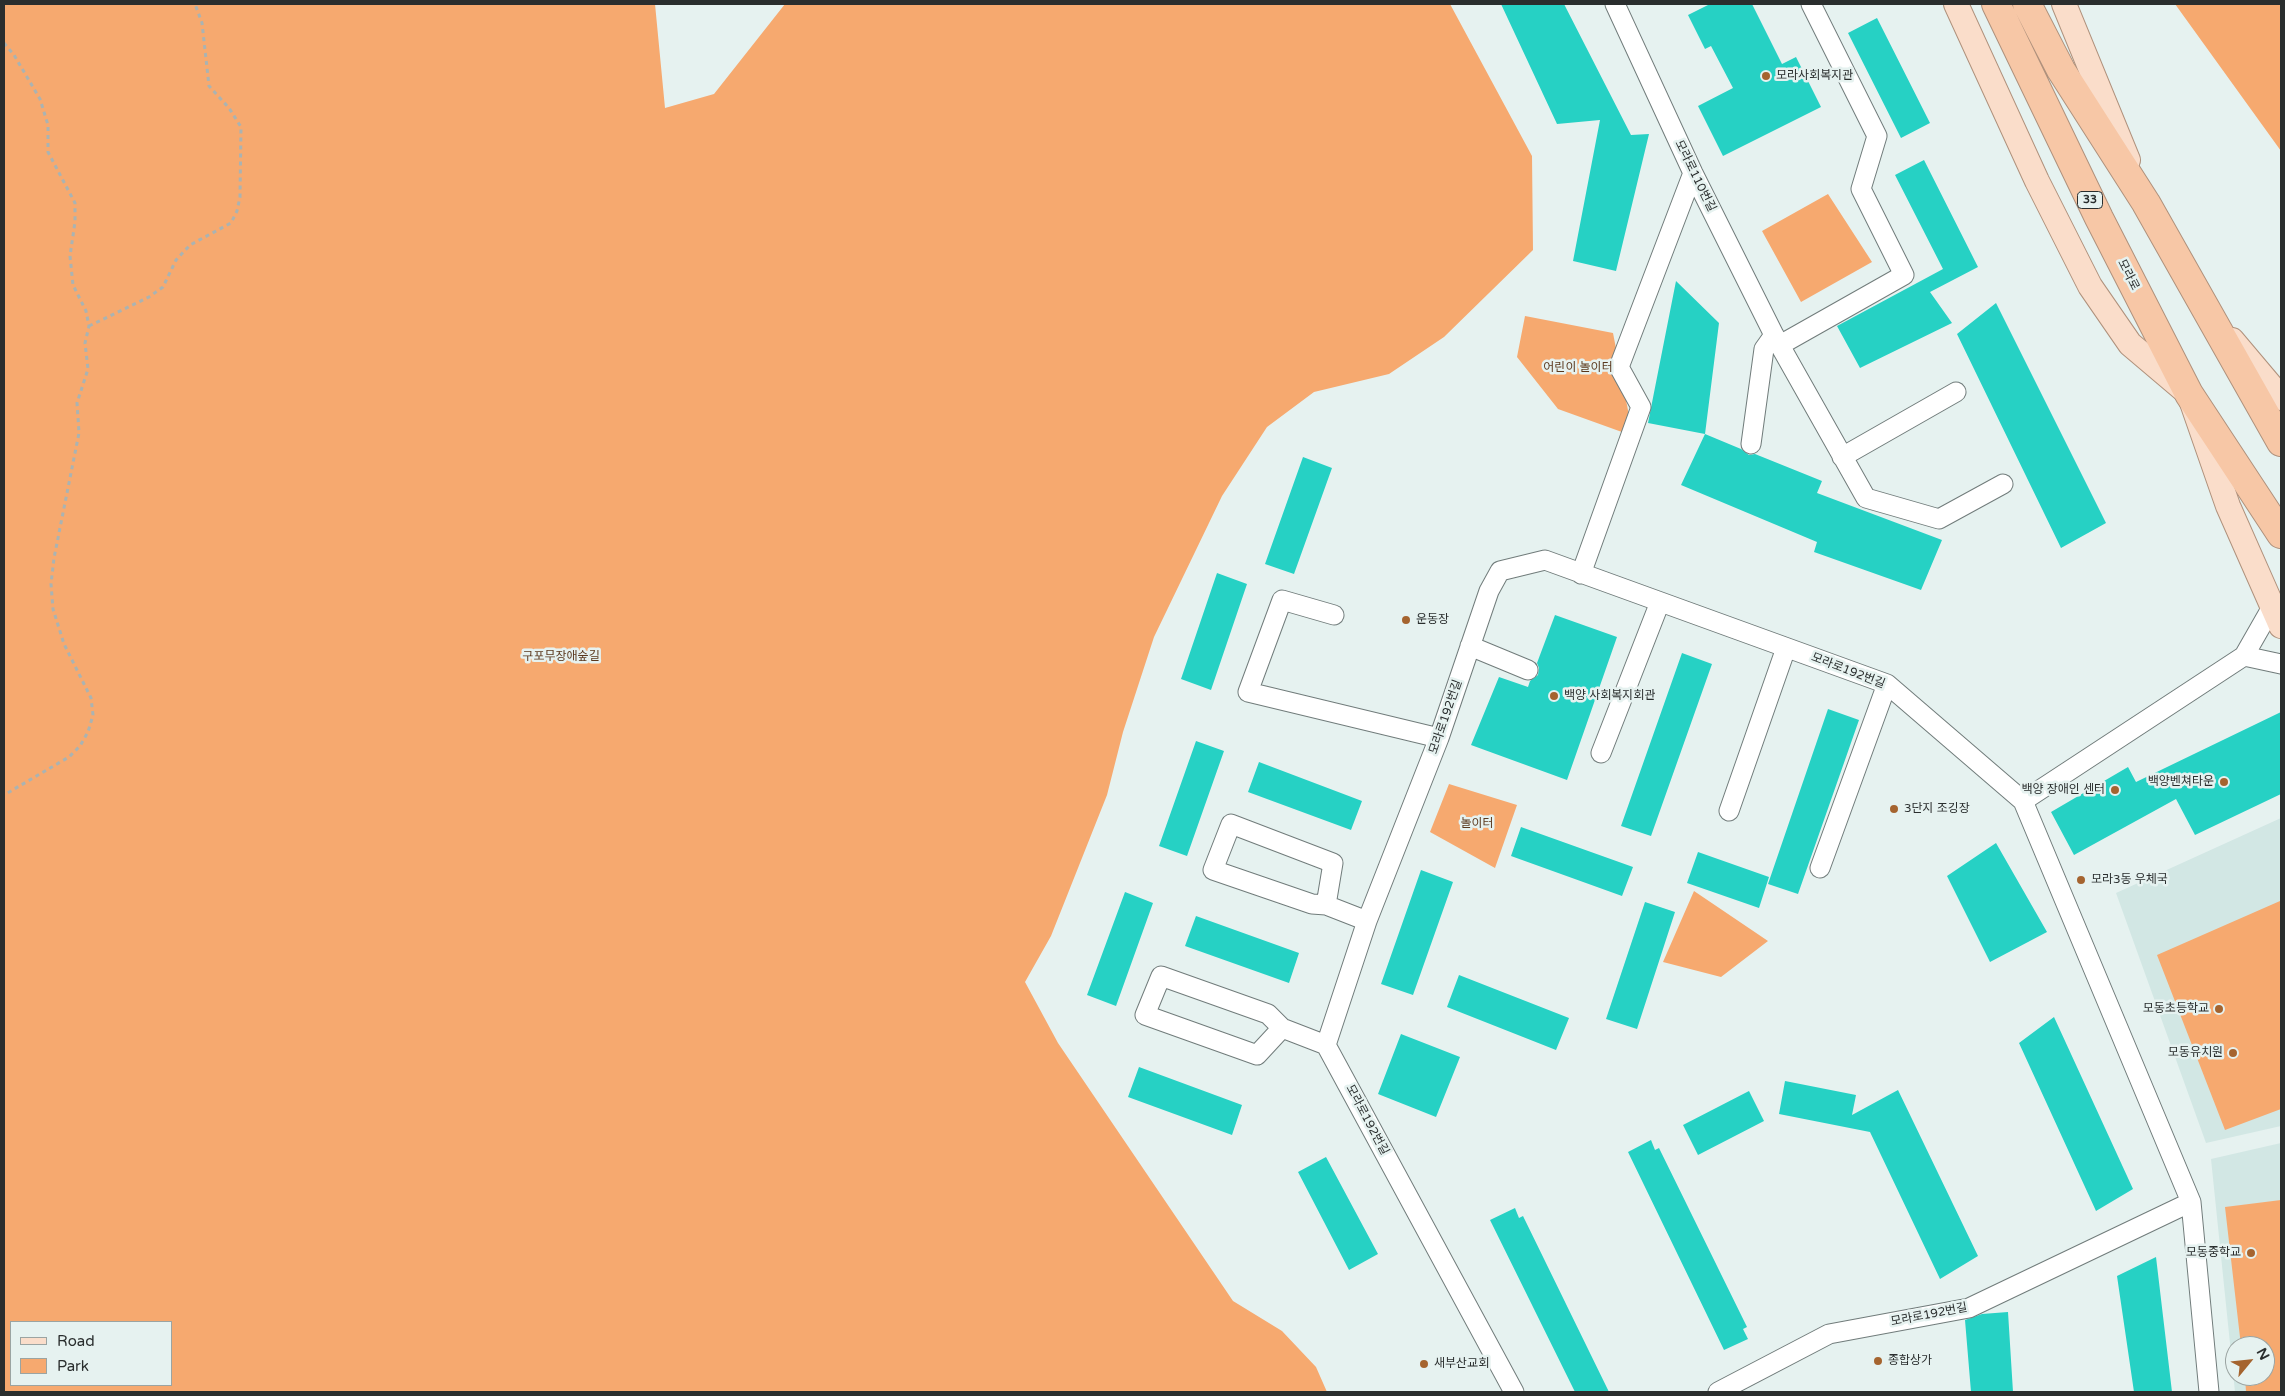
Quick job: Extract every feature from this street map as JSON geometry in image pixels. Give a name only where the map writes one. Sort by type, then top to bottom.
[{"type":"highway","name":"모라로","points":[[1996,4],[2100,218],[2189,394],[2281,534]]},
{"type":"highway","points":[[2027,4],[2061,70],[2146,203],[2281,442]]},
{"type":"main road","points":[[1956,4],[2037,181],[2090,286],[2130,344],[2189,394],[2228,506],[2276,617]]},
{"type":"main road","points":[[2064,4],[2146,203]]},
{"type":"main road","points":[[2203,305],[2281,398]]},
{"type":"street","points":[[1751,444],[1764,349],[1777,340],[1904,275],[1861,189],[1877,136],[1811,4]]},
{"type":"street","name":"모라로110번길","points":[[1620,5],[1693,173],[1777,340],[1866,498],[1940,519],[2003,484]]},
{"type":"street","points":[[1581,574],[1642,408],[1620,367],[1693,173]]},
{"type":"street","points":[[1842,457],[1956,392]]},
{"type":"street","name":"모라로192번길","points":[[1514,1392],[1326,1045],[1367,921],[1439,738],[1489,591],[1500,571],[1545,560],[1887,684],[2023,801],[2191,1202],[2209,1392]]},
{"type":"street","points":[[1334,615],[1282,600],[1248,692],[1439,738]]},
{"type":"street","points":[[1601,753],[1660,602]]},
{"type":"street","points":[[2023,801],[2244,656],[2276,617]]},
{"type":"street","points":[[1470,646],[1528,670]]},
{"type":"street","points":[[1729,811],[1786,648]]},
{"type":"street","points":[[2244,656],[2281,664]]},
{"type":"street","points":[[1820,868],[1887,684]]},
{"type":"street","points":[[1326,905],[1333,863],[1230,824],[1213,870],[1312,904],[1326,905],[1367,921]]},
{"type":"street","points":[[1282,1028],[1257,1055],[1145,1015],[1161,976],[1268,1014],[1282,1028],[1326,1045]]},
{"type":"street","name":"모라로192번길","points":[[1718,1392],[1829,1334],[1969,1308],[2191,1202]]},
{"type":"path","points":[[89,326],[149,297],[163,287],[176,260],[190,245],[231,222],[238,211],[241,127],[229,108],[209,86],[202,23],[195,4]]},
{"type":"path","points":[[4,43],[14,55],[40,99],[48,125],[48,152],[75,203],[75,222],[70,256],[73,285],[86,311],[89,326],[85,343],[88,369],[77,404],[79,433],[54,558],[51,584],[53,609],[64,644],[91,698],[93,715],[88,732],[80,746],[69,757],[4,795]]},
{"type":"shaded area","name":"모동초등학교","points":[[2281,818],[2281,1126],[2206,1143],[2116,893]]},
{"type":"shaded area","name":"모동중학교","points":[[2281,1143],[2281,1392],[2235,1392],[2234,1386],[2275,1386],[2275,1336],[2229,1336],[2211,1159]]},
{"type":"green space","name":"구포무장애숲길","points":[[4,4],[655,4],[665,108],[714,94],[785,4],[1450,4],[1532,156],[1533,250],[1444,337],[1389,374],[1314,392],[1267,427],[1222,496],[1154,637],[1123,732],[1107,795],[1051,936],[1025,982],[1058,1043],[1233,1301],[1282,1331],[1316,1367],[1327,1392],[4,1392]]},
{"type":"green space","points":[[2175,4],[2281,4],[2281,151]]},
{"type":"green space","points":[[1828,194],[1872,262],[1801,302],[1762,231]]},
{"type":"green space","name":"어린이 놀이터","points":[[1525,316],[1613,333],[1633,436],[1558,409],[1517,357]]},
{"type":"green space","name":"놀이터","points":[[1449,784],[1517,805],[1495,868],[1430,832]]},
{"type":"green space","points":[[1694,891],[1768,941],[1721,977],[1663,962]]},
{"type":"green space","points":[[2280,901],[2281,1109],[2225,1130],[2157,955]]},
{"type":"green space","points":[[2281,1200],[2281,1392],[2246,1392],[2246,1386],[2275,1386],[2275,1336],[2240,1336],[2225,1207]]},
{"type":"building","points":[[1501,4],[1564,4],[1631,135],[1649,134],[1616,271],[1573,261],[1600,120],[1557,124]]},
{"type":"building","name":"모라사회복지관","points":[[1710,4],[1752,4],[1782,64],[1796,57],[1821,107],[1723,156],[1698,106],[1733,88],[1711,46],[1705,49],[1688,15]]},
{"type":"building","points":[[1877,18],[1930,123],[1901,138],[1848,33]]},
{"type":"building","points":[[1924,160],[1978,267],[1930,292],[1952,323],[1860,368],[1837,326],[1943,269],[1895,175]]},
{"type":"building","points":[[1676,281],[1719,323],[1705,434],[1648,423]]},
{"type":"building","points":[[1996,303],[2106,523],[2061,548],[1957,334]]},
{"type":"building","points":[[1705,434],[1741,449],[1749,455],[1755,454],[1822,481],[1817,493],[1942,540],[1921,590],[1814,552],[1817,542],[1681,485]]},
{"type":"building","points":[[1303,457],[1332,468],[1294,574],[1265,564]]},
{"type":"building","points":[[1217,573],[1247,584],[1211,690],[1181,679]]},
{"type":"building","points":[[1555,615],[1617,637],[1567,780],[1471,745],[1499,677],[1528,687],[1530,681],[1538,675],[1539,668],[1537,663]]},
{"type":"building","points":[[1682,653],[1712,664],[1651,836],[1621,826]]},
{"type":"building","points":[[1828,709],[1859,720],[1798,894],[1768,884]]},
{"type":"building","name":"백양벤쳐타운","points":[[2281,712],[2281,794],[2195,835],[2176,799],[2074,855],[2051,812],[2128,767],[2136,782]]},
{"type":"building","points":[[1196,741],[1224,751],[1187,856],[1159,846]]},
{"type":"building","points":[[1259,762],[1362,801],[1351,830],[1248,792]]},
{"type":"building","points":[[1521,827],[1633,867],[1622,896],[1511,856]]},
{"type":"building","points":[[1996,843],[2047,932],[1990,962],[1947,876]]},
{"type":"building","points":[[1698,852],[1769,877],[1759,908],[1687,883]]},
{"type":"building","points":[[1421,870],[1453,882],[1413,995],[1381,984]]},
{"type":"building","points":[[1125,892],[1153,903],[1116,1006],[1087,995]]},
{"type":"building","points":[[1645,902],[1675,912],[1637,1029],[1606,1019]]},
{"type":"building","points":[[1196,916],[1299,953],[1289,983],[1185,946]]},
{"type":"building","points":[[1459,975],[1569,1018],[1556,1050],[1447,1007]]},
{"type":"building","points":[[2054,1017],[2133,1189],[2096,1211],[2019,1043]]},
{"type":"building","points":[[1401,1034],[1460,1057],[1436,1117],[1378,1094]]},
{"type":"building","points":[[1139,1067],[1242,1105],[1232,1135],[1128,1097]]},
{"type":"building","points":[[1785,1081],[1856,1095],[1852,1115],[1898,1090],[1978,1256],[1940,1279],[1870,1132],[1779,1114]]},
{"type":"building","points":[[1749,1091],[1764,1121],[1698,1155],[1683,1125]]},
{"type":"building","points":[[1651,1140],[1655,1150],[1659,1148],[1747,1327],[1743,1329],[1748,1339],[1724,1350],[1628,1152]]},
{"type":"building","points":[[1326,1157],[1378,1254],[1349,1270],[1298,1172]]},
{"type":"building","points":[[1515,1208],[1519,1218],[1523,1216],[1609,1392],[1575,1392],[1490,1220]]},
{"type":"building","points":[[2156,1257],[2172,1392],[2134,1392],[2117,1276]]},
{"type":"building","points":[[2008,1312],[2013,1392],[1971,1392],[1965,1320],[1982,1314]]},
{"type":"place","name":"모라사회복지관","points":[[1766,76]]},
{"type":"place","name":"운동장","points":[[1406,620]]},
{"type":"place","name":"백양 사회복지회관","points":[[1554,696]]},
{"type":"place","name":"백양벤쳐타운","points":[[2224,782]]},
{"type":"place","name":"백양 장애인 센터","points":[[2115,790]]},
{"type":"place","name":"3단지 조깅장","points":[[1894,809]]},
{"type":"place","name":"모라3동 우체국","points":[[2081,880]]},
{"type":"place","name":"모동초등학교","points":[[2219,1009]]},
{"type":"place","name":"모동유치원","points":[[2233,1053]]},
{"type":"place","name":"모동중학교","points":[[2251,1253]]},
{"type":"place","name":"종합상가","points":[[1878,1361]]},
{"type":"place","name":"새부산교회","points":[[1424,1364]]}]
